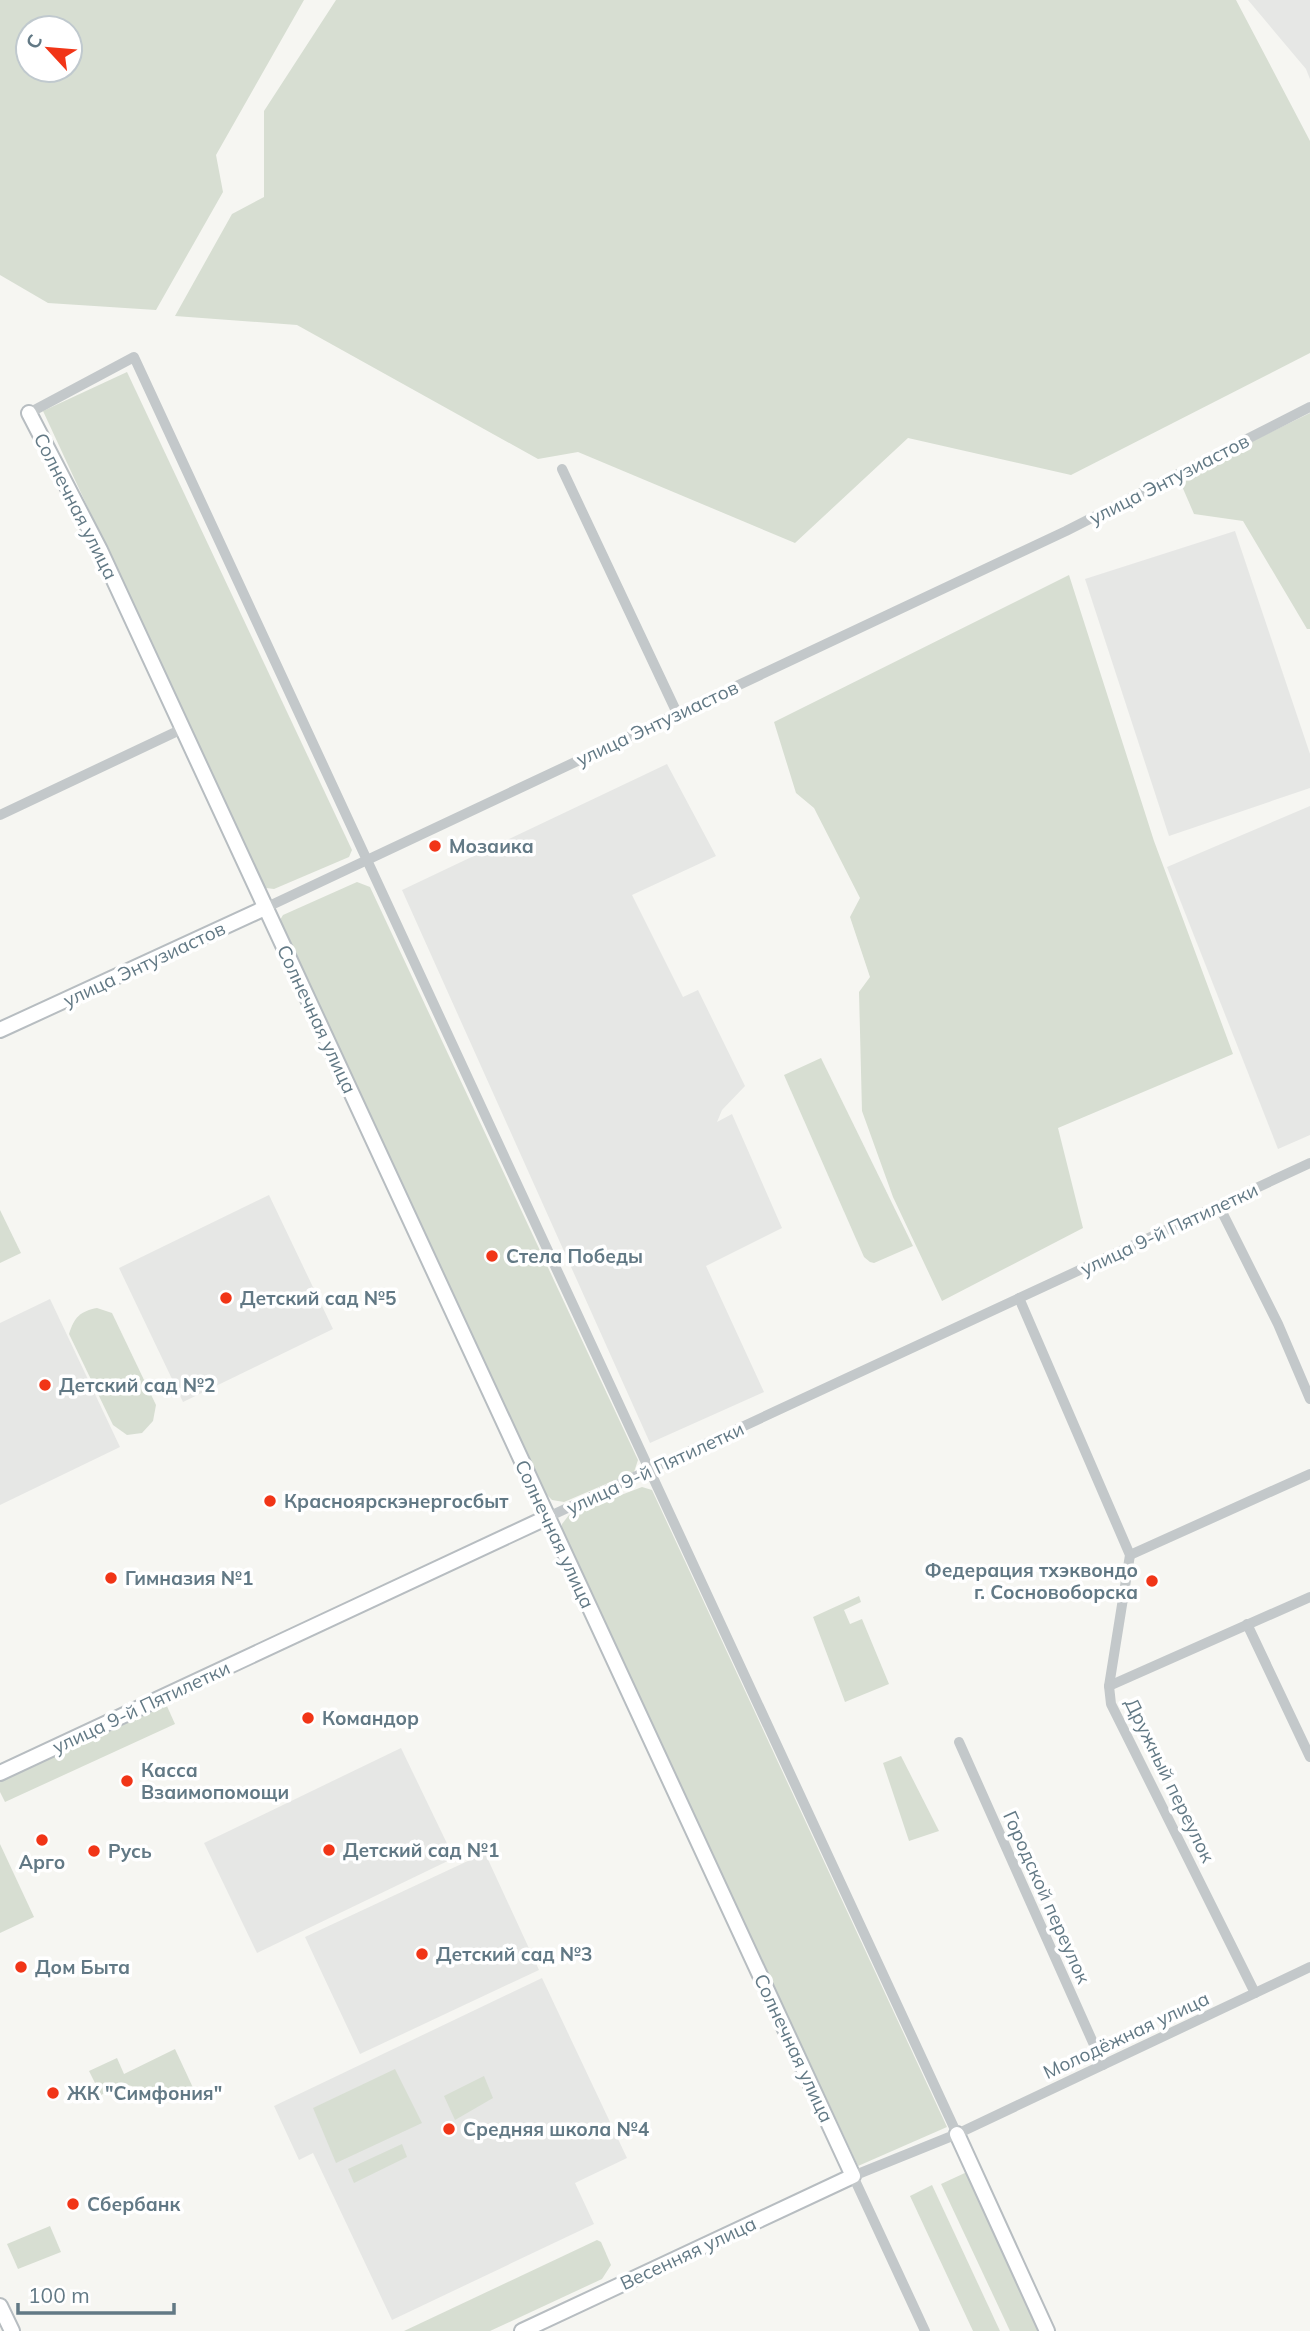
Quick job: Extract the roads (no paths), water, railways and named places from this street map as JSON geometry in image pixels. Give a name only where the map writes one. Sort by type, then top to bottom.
[{"type":"street","name":"Солнечная улица","points":[[925,2331],[100,550],[29,413],[134,357],[957,2134]]},
{"type":"street","name":"улица Энтузиастов","points":[[0,1030],[1066,531],[1310,407]]},
{"type":"street","points":[[562,469],[677,713]]},
{"type":"street","points":[[0,815],[182,729]]},
{"type":"street","name":"улица 9-й Пятилетки","points":[[0,1773],[1310,1163]]},
{"type":"street","points":[[1219,1206],[1278,1324],[1310,1399]]},
{"type":"street","points":[[1019,1298],[1130,1555],[1310,1474]]},
{"type":"street","name":"Дружный переулок","points":[[1130,1555],[1109,1686],[1111,1704],[1255,1993]]},
{"type":"street","points":[[1109,1686],[1310,1597]]},
{"type":"street","points":[[1247,1624],[1310,1757]]},
{"type":"street","name":"Городской переулок","points":[[959,1742],[1104,2066]]},
{"type":"street","name":"Молодёжная улица","points":[[853,2176],[957,2134],[1310,1967]]},
{"type":"street","points":[[957,2134],[1047,2331]]},
{"type":"street","name":"Весенняя улица","points":[[522,2331],[853,2176]]},
{"type":"street","points":[[0,2306],[12,2331]]},
{"type":"place","name":"Мозаика","points":[[435,846]]},
{"type":"place","name":"Стела Победы","points":[[492,1256]]},
{"type":"place","name":"Детский сад №5","points":[[226,1298]]},
{"type":"place","name":"Детский сад №2","points":[[45,1385]]},
{"type":"place","name":"Красноярскэнергосбыт","points":[[270,1501]]},
{"type":"place","name":"Гимназия №1","points":[[111,1578]]},
{"type":"place","name":"Федерация тхэквондо г. Сосновоборска","points":[[1152,1581]]},
{"type":"place","name":"Командор","points":[[308,1718]]},
{"type":"place","name":"Касса Взаимопомощи","points":[[127,1781]]},
{"type":"place","name":"Арго","points":[[42,1840]]},
{"type":"place","name":"Детский сад №1","points":[[329,1850]]},
{"type":"place","name":"Русь","points":[[94,1851]]},
{"type":"place","name":"Детский сад №3","points":[[422,1954]]},
{"type":"place","name":"Дом Быта","points":[[21,1967]]},
{"type":"place","name":"ЖК \"Симфония\"","points":[[53,2093]]},
{"type":"place","name":"Средняя школа №4","points":[[449,2129]]},
{"type":"place","name":"Сбербанк","points":[[73,2204]]}]
